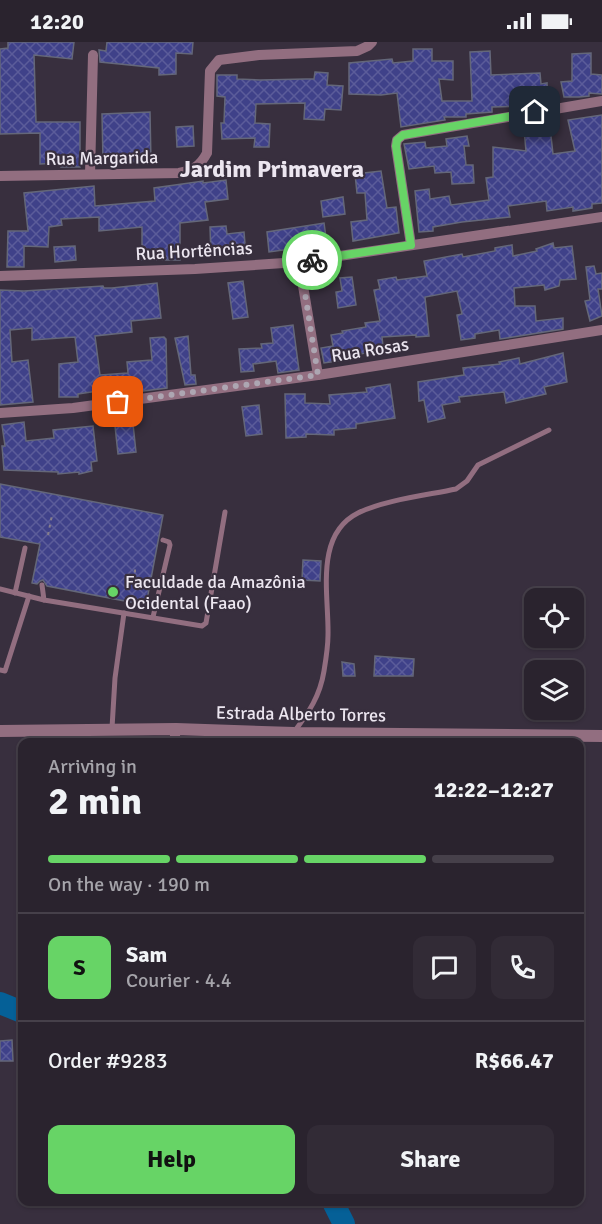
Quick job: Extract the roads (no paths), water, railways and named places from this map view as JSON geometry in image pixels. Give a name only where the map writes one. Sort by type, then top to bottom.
[{"type":"street","name":"Rua Margarida","points":[[0,176],[179,174],[191,170],[201,164],[207,153],[210,71],[219,60],[259,55],[357,51],[372,42]]},
{"type":"street","points":[[90,174],[93,55]]},
{"type":"street","points":[[411,245],[396,146],[397,140],[403,135],[602,101]]},
{"type":"street","name":"Rua Hortências","points":[[0,276],[195,269],[300,262],[602,217]]},
{"type":"street","points":[[300,262],[318,375]]},
{"type":"street","name":"Rua Rosas","points":[[0,413],[74,408],[318,375],[602,330]]},
{"type":"street","name":"Estrada Alberto Torres","points":[[0,731],[112,728],[294,733],[602,736]]},
{"type":"street","points":[[175,738],[176,729]]},
{"type":"lane","points":[[294,733],[314,706],[324,673],[328,636],[326,575],[330,546],[342,526],[357,513],[381,505],[456,489],[466,481],[478,465],[549,430]]},
{"type":"lane","points":[[0,589],[44,600],[202,626],[206,623],[225,512]]},
{"type":"lane","points":[[153,617],[170,545],[169,542],[163,540]]},
{"type":"lane","points":[[15,593],[25,548]]},
{"type":"lane","points":[[42,585],[44,600]]},
{"type":"lane","points":[[0,670],[5,671],[29,596]]},
{"type":"lane","points":[[112,728],[115,678],[124,613]]},
{"type":"waterway","points":[[0,1003],[18,1010]]},
{"type":"waterway","points":[[335,1206],[344,1224]]},
{"type":"place","name":"Faculdade da Amazônia Ocidental (Faao)","points":[[113,592]]},
{"type":"district","name":"Jardim Primavera","points":[[272,169]]}]
